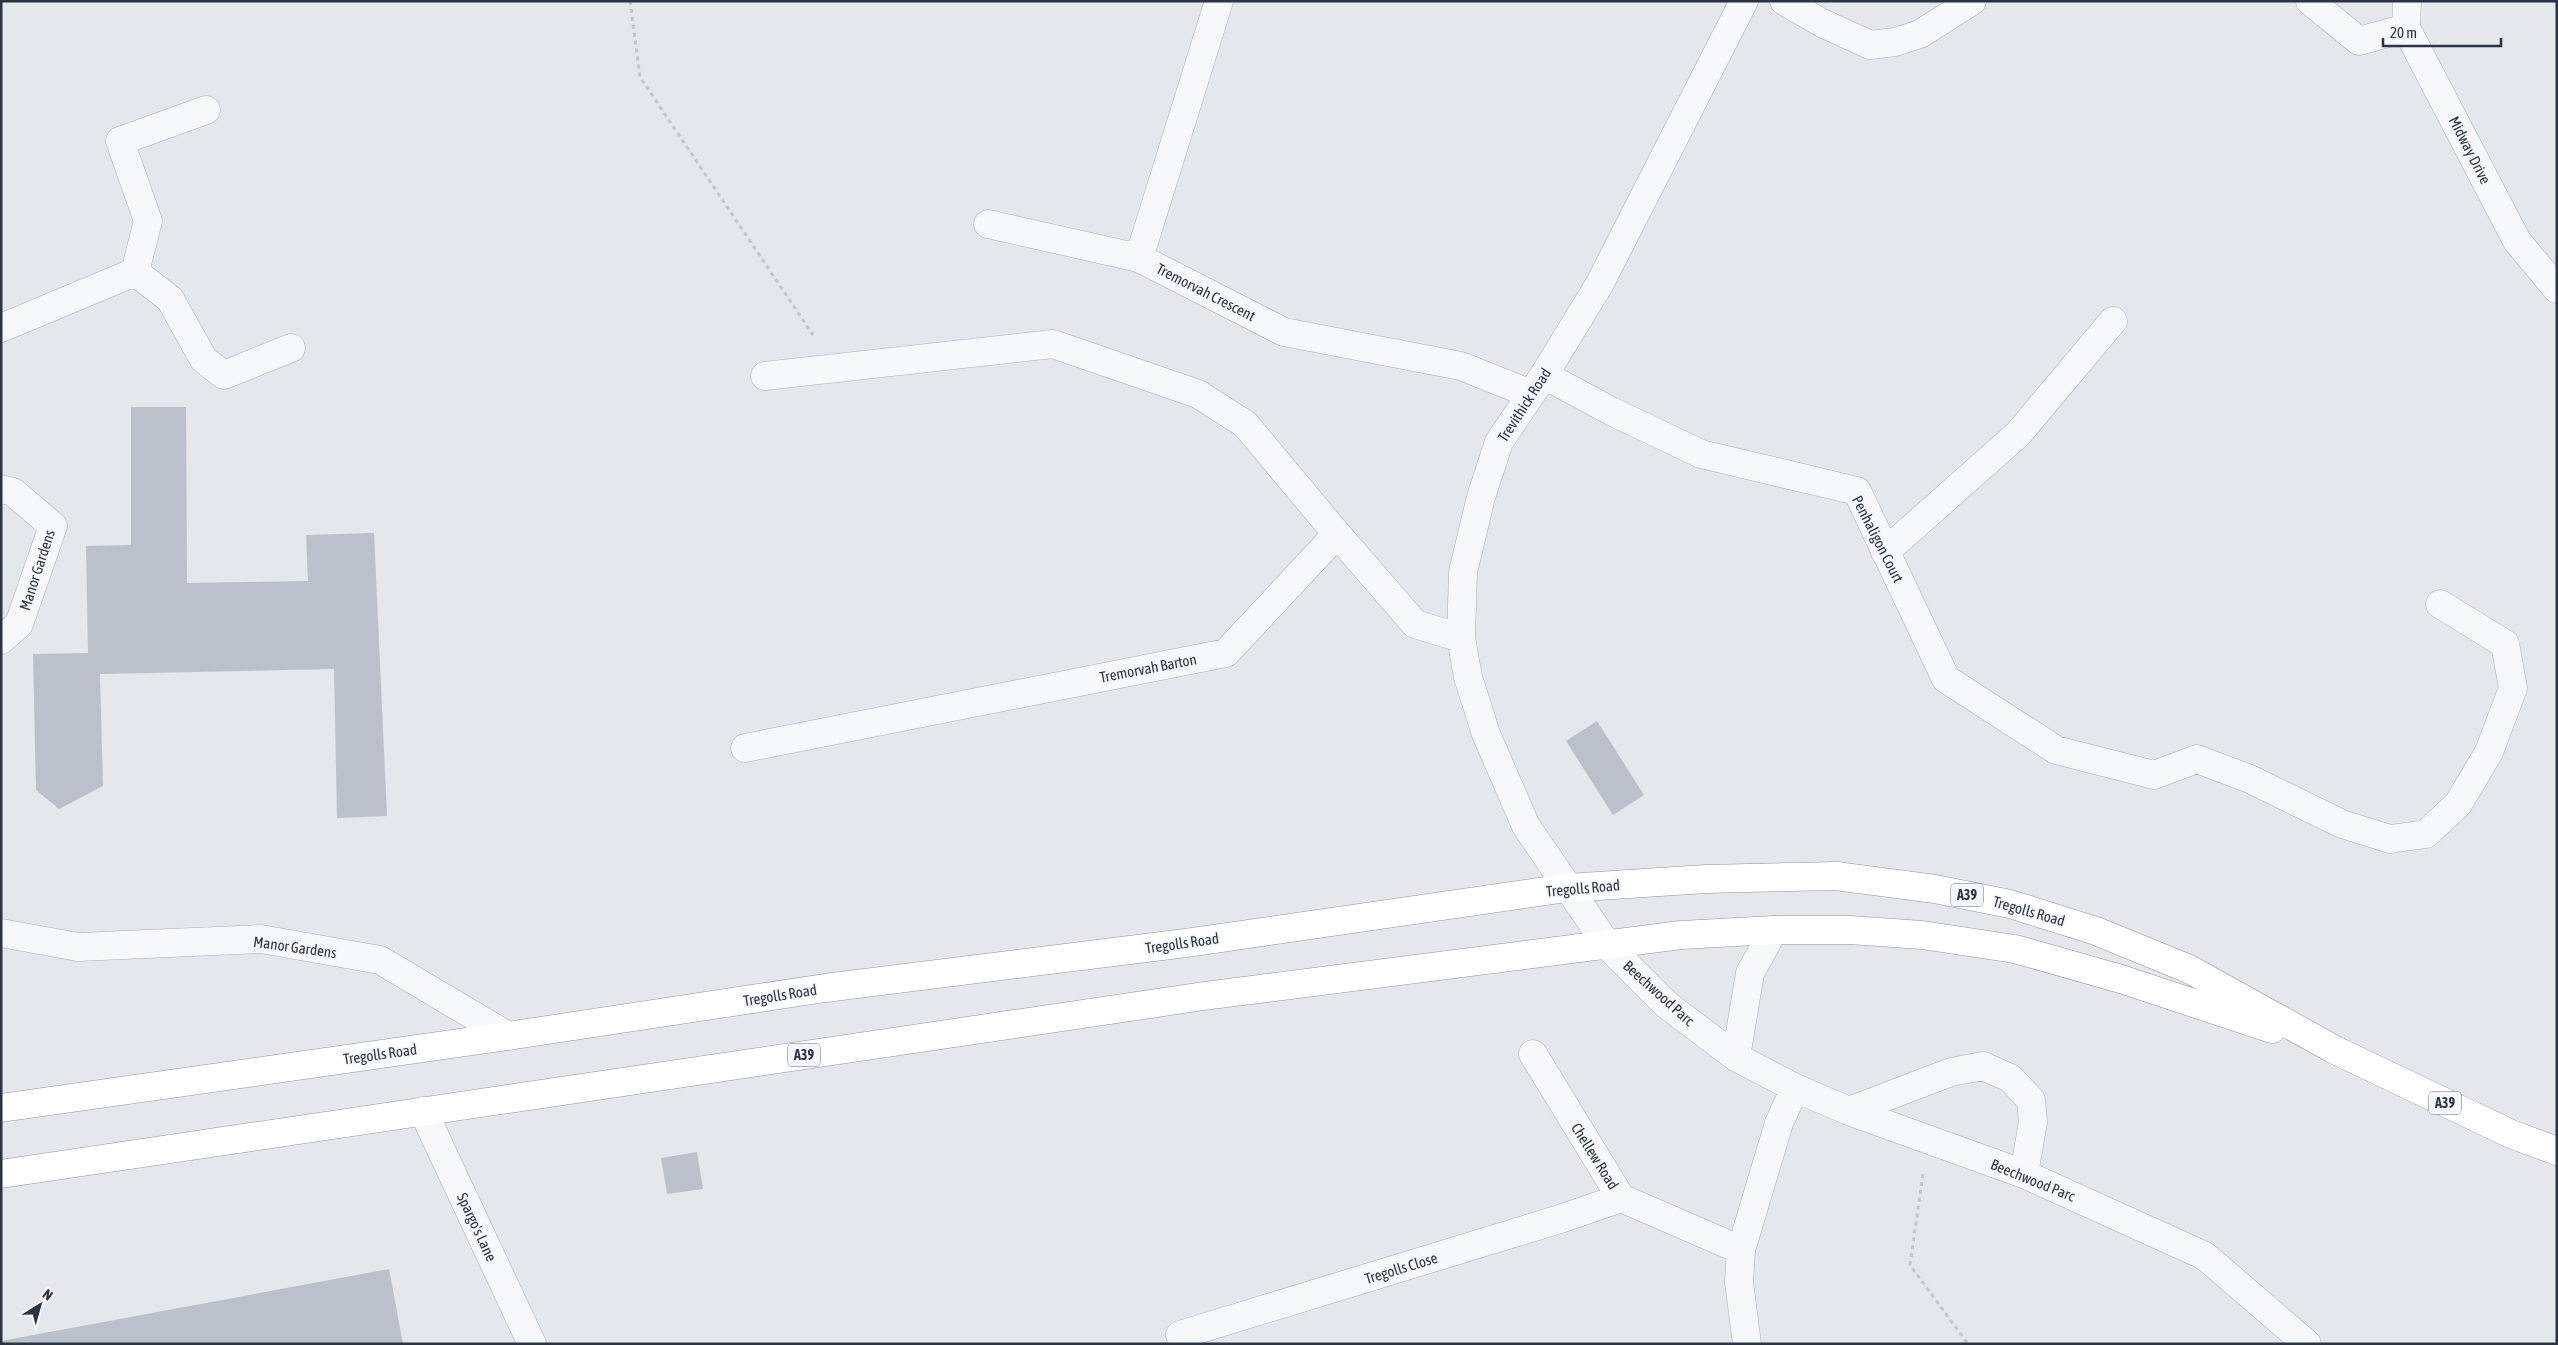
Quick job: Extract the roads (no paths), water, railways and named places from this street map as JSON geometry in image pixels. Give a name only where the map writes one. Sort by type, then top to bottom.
[{"type":"highway","name":"Tregolls Road","points":[[1,1108],[508,1036],[825,988],[1186,943],[1567,888],[1706,879],[1836,876],[1935,889],[2001,902],[2096,931],[2189,969],[2335,1050],[2511,1134],[2557,1151]]},
{"type":"highway","name":"Tregolls Road","points":[[1,1174],[1204,996],[1608,946],[1681,935],[1774,930],[1850,930],[1922,935],[2016,949],[2121,979],[2335,1050]]},
{"type":"street","name":"Tremorvah Crescent","points":[[1219,1],[1139,258],[1284,332],[1461,366],[1538,384]]},
{"type":"street","name":"Trevithick Road","points":[[1567,888],[1526,826],[1486,734],[1468,677],[1461,638],[1463,572],[1481,497],[1499,442],[1538,384],[1603,278],[1744,1]]},
{"type":"street","points":[[1784,1],[1822,23],[1870,45],[1895,42],[1920,34],[1972,1]]},
{"type":"street","points":[[2310,1],[2359,41],[2406,28]]},
{"type":"street","name":"Midway Drive","points":[[2407,1],[2406,28],[2517,241],[2557,289]]},
{"type":"street","points":[[135,272],[148,221],[120,141],[206,110]]},
{"type":"street","points":[[988,224],[1139,258]]},
{"type":"street","points":[[1,328],[135,272]]},
{"type":"street","points":[[135,272],[170,299],[204,360],[224,375],[291,348]]},
{"type":"street","points":[[1885,552],[2018,434],[2113,322]]},
{"type":"street","points":[[766,376],[1053,344],[1198,394],[1245,424],[1415,624],[1461,638]]},
{"type":"street","name":"Penhaligon Court","points":[[1538,384],[1611,411],[1701,454],[1857,491],[1946,680],[2056,750],[2154,775],[2197,759],[2250,779],[2352,827],[2390,839],[2426,834],[2458,804],[2490,752],[2514,688],[2505,644],[2440,604]]},
{"type":"street","name":"Manor Gardens","points":[[1,489],[13,492],[53,526],[20,624],[1,640]]},
{"type":"street","name":"Tremorvah Barton","points":[[745,748],[1226,653],[1337,534]]},
{"type":"street","name":"Beechwood Parc","points":[[1567,888],[1608,946],[1667,1005],[1736,1057],[1795,1088],[1849,1111],[2024,1174],[2206,1256],[2307,1344]]},
{"type":"street","points":[[1736,1057],[1750,973],[1774,930]]},
{"type":"street","name":"Manor Gardens","points":[[1,933],[78,947],[261,939],[380,960],[508,1036]]},
{"type":"street","name":"Chellew Road","points":[[1533,1054],[1621,1198],[1741,1250]]},
{"type":"street","points":[[1849,1111],[1951,1072],[1983,1066],[2010,1078],[2030,1100],[2033,1122],[2024,1174]]},
{"type":"street","points":[[1747,1344],[1740,1298],[1741,1250],[1778,1122],[1795,1088]]},
{"type":"street","name":"Spargo's Lane","points":[[423,1111],[532,1344]]},
{"type":"street","name":"Tregolls Close","points":[[1180,1335],[1550,1222],[1621,1198]]}]
